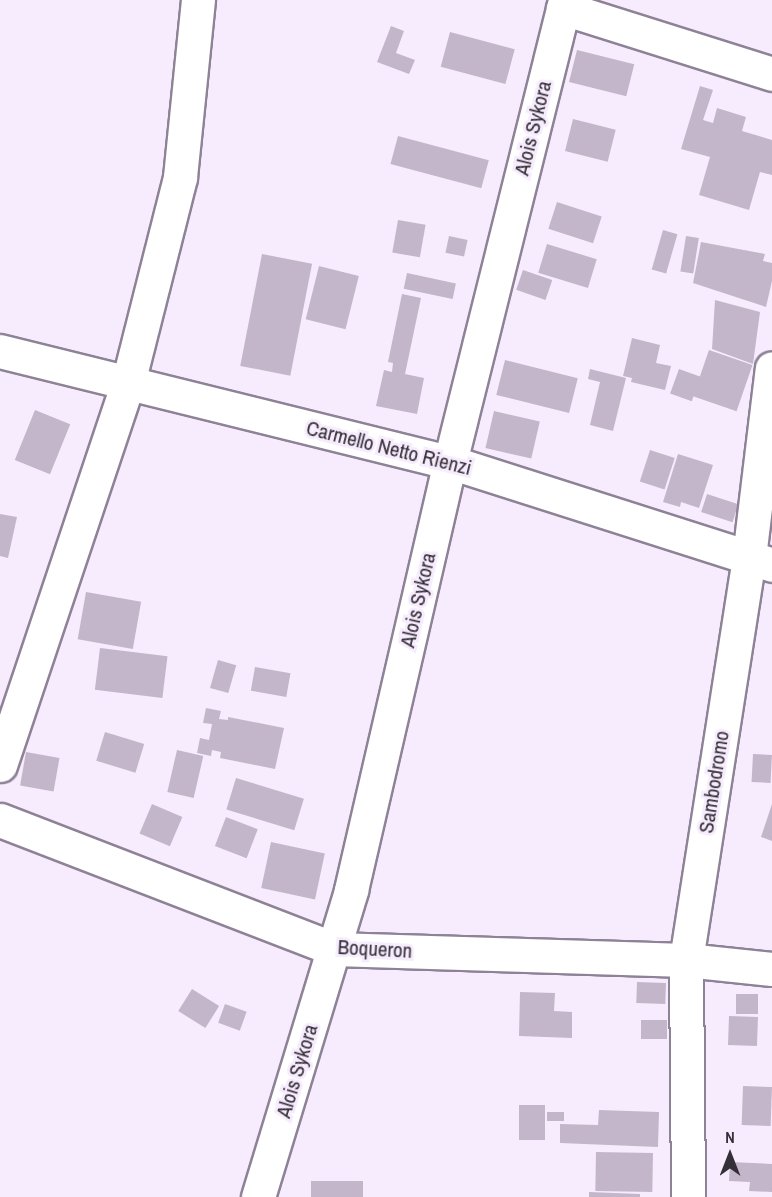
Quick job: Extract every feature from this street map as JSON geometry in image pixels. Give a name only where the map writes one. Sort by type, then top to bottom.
[{"type":"street","points":[[0,765],[128,383],[180,177],[198,0]]},
{"type":"street","points":[[564,4],[772,74]]},
{"type":"street","name":"Alois Sykora","points":[[258,1197],[351,890],[450,462],[564,4]]},
{"type":"street","name":"Carmello Netto Rienzi","points":[[0,351],[450,462],[761,561]]},
{"type":"street","name":"Sambodromo","points":[[688,1197],[686,960],[761,561],[772,368]]},
{"type":"street","name":"Boqueron","points":[[0,820],[333,949],[686,960],[772,969]]},
{"type":"building","points":[[391,26],[404,31],[396,53],[415,60],[409,74],[377,62]]},
{"type":"building","points":[[450,32],[515,49],[505,84],[441,67]]},
{"type":"building","points":[[577,50],[634,64],[626,96],[569,82]]},
{"type":"building","points":[[700,86],[713,90],[703,120],[713,123],[717,108],[746,117],[742,131],[772,140],[772,175],[760,172],[749,210],[699,195],[710,157],[681,149]]},
{"type":"building","points":[[573,119],[616,130],[608,162],[565,151]]},
{"type":"building","points":[[398,136],[489,160],[481,188],[390,164]]},
{"type":"building","points":[[557,202],[602,217],[593,243],[548,229]]},
{"type":"building","points":[[398,220],[426,225],[420,257],[392,252]]},
{"type":"building","points":[[663,230],[677,234],[666,274],[652,269]]},
{"type":"building","points":[[449,236],[468,240],[464,257],[445,253]]},
{"type":"building","points":[[686,236],[699,238],[693,274],[680,272]]},
{"type":"building","points":[[701,242],[765,254],[763,261],[772,263],[772,281],[766,307],[693,283]]},
{"type":"building","points":[[547,244],[597,259],[588,288],[538,273]]},
{"type":"building","points":[[262,254],[312,264],[290,376],[240,366]]},
{"type":"building","points":[[319,266],[359,276],[345,329],[306,319]]},
{"type":"building","points":[[523,270],[552,280],[545,300],[516,290]]},
{"type":"building","points":[[407,273],[456,283],[453,299],[404,289]]},
{"type":"building","points":[[402,294],[421,298],[405,374],[424,378],[417,414],[376,406],[384,370],[392,372],[393,363],[388,362]]},
{"type":"building","points":[[715,300],[760,312],[753,364],[712,349]]},
{"type":"building","points":[[632,338],[660,345],[656,363],[671,366],[665,390],[631,382],[632,378],[623,376]]},
{"type":"building","points":[[709,350],[752,365],[737,411],[693,396]]},
{"type":"building","points":[[505,360],[578,378],[569,413],[496,395]]},
{"type":"building","points":[[590,369],[626,378],[613,431],[590,425],[600,382],[588,379]]},
{"type":"building","points":[[679,369],[701,377],[692,401],[670,393]]},
{"type":"building","points":[[35,410],[70,424],[50,474],[15,460]]},
{"type":"building","points":[[494,411],[540,422],[531,459],[485,448]]},
{"type":"building","points":[[650,450],[675,458],[665,489],[640,481]]},
{"type":"building","points":[[678,454],[713,465],[699,508],[681,502],[680,507],[663,502]]},
{"type":"building","points":[[707,494],[738,504],[733,522],[701,512]]},
{"type":"building","points":[[0,514],[17,517],[8,558],[0,556]]},
{"type":"building","points":[[86,592],[141,602],[133,649],[78,639]]},
{"type":"building","points":[[100,648],[167,656],[162,698],[95,690]]},
{"type":"building","points":[[218,660],[236,665],[228,693],[210,688]]},
{"type":"building","points":[[255,667],[290,673],[286,697],[251,691]]},
{"type":"building","points":[[206,708],[221,711],[219,719],[228,720],[228,717],[284,728],[275,769],[220,758],[221,752],[212,750],[211,756],[197,753],[200,738],[209,740],[212,724],[203,723]]},
{"type":"building","points":[[105,732],[144,744],[135,773],[96,761]]},
{"type":"building","points":[[177,750],[203,756],[194,798],[167,792]]},
{"type":"building","points":[[26,752],[59,758],[54,791],[20,785]]},
{"type":"building","points":[[753,754],[772,755],[771,783],[752,782]]},
{"type":"building","points":[[236,778],[304,799],[294,830],[226,810]]},
{"type":"building","points":[[152,804],[182,817],[170,846],[139,833]]},
{"type":"building","points":[[772,804],[772,841],[761,837]]},
{"type":"building","points":[[226,817],[258,829],[247,858],[215,846]]},
{"type":"building","points":[[271,842],[325,853],[315,899],[261,888]]},
{"type":"building","points":[[637,982],[666,983],[665,1004],[636,1003]]},
{"type":"building","points":[[192,989],[219,1006],[205,1028],[178,1011]]},
{"type":"building","points":[[520,992],[555,993],[554,1011],[572,1012],[572,1038],[519,1036]]},
{"type":"building","points":[[736,994],[758,994],[758,1014],[736,1014]]},
{"type":"building","points":[[225,1004],[247,1012],[240,1031],[218,1023]]},
{"type":"building","points":[[729,1016],[758,1017],[757,1046],[728,1045]]},
{"type":"building","points":[[641,1020],[667,1020],[667,1039],[641,1039]]},
{"type":"building","points":[[743,1086],[772,1087],[771,1126],[742,1125]]},
{"type":"building","points":[[519,1105],[545,1105],[545,1140],[519,1140]]},
{"type":"building","points":[[599,1110],[659,1112],[658,1147],[560,1143],[560,1124],[598,1125]]},
{"type":"building","points":[[547,1112],[564,1112],[564,1121],[547,1121]]},
{"type":"building","points":[[596,1152],[653,1153],[652,1192],[595,1191]]},
{"type":"building","points":[[730,1162],[772,1164],[772,1192],[749,1191],[750,1182],[729,1181]]},
{"type":"building","points":[[311,1181],[363,1181],[363,1197],[311,1197]]},
{"type":"building","points":[[589,1192],[640,1194],[640,1197],[589,1197]]}]
